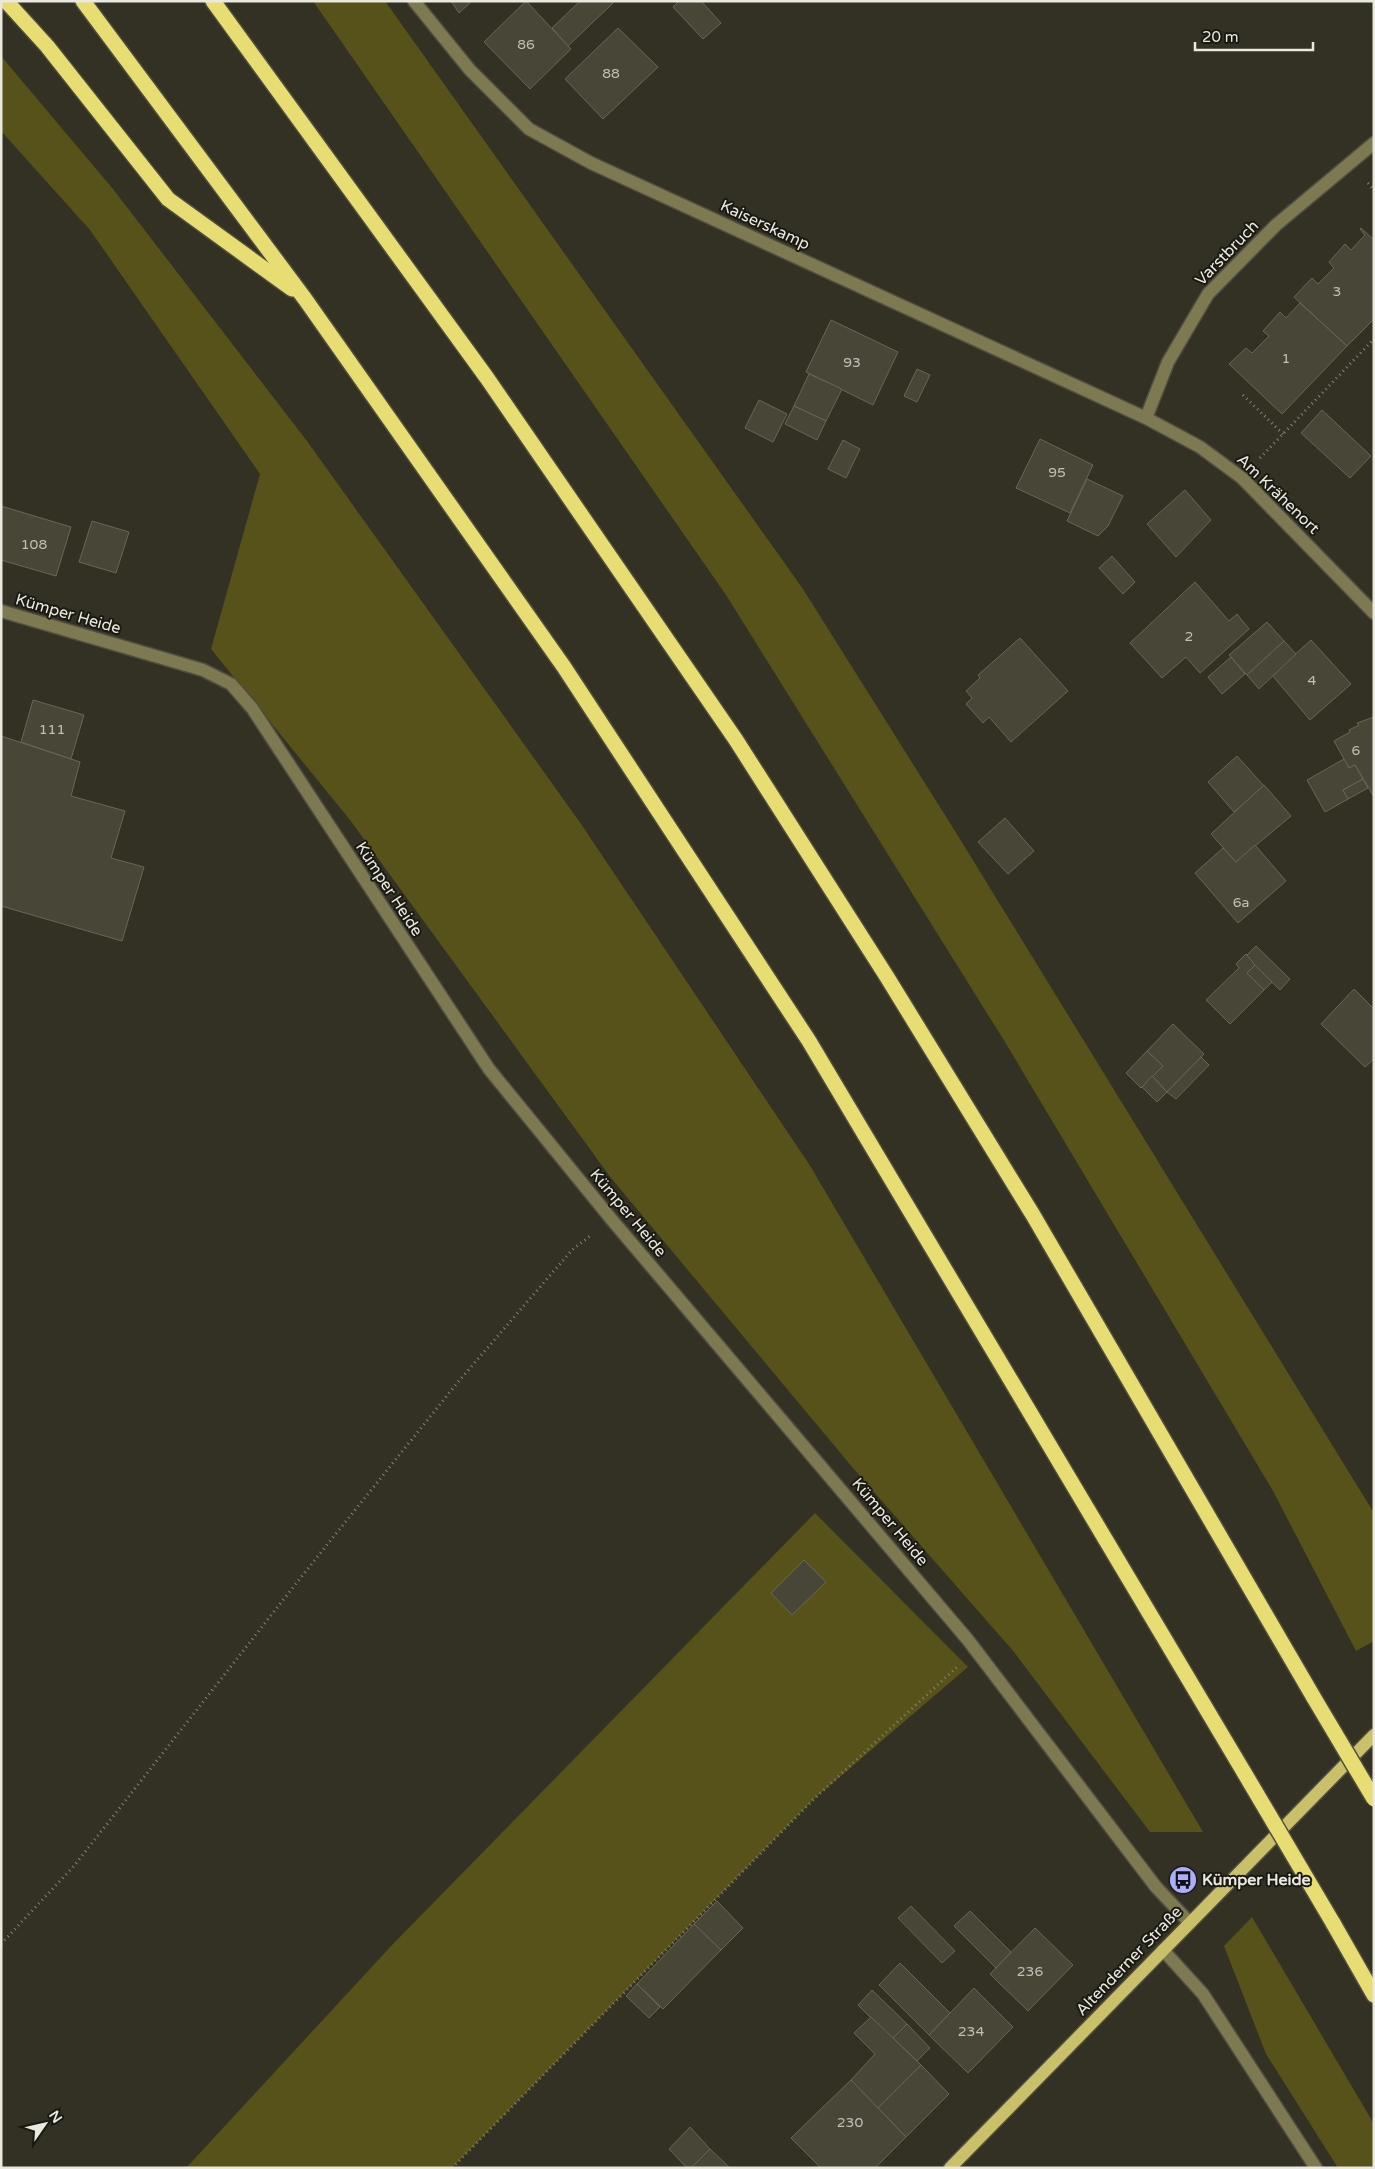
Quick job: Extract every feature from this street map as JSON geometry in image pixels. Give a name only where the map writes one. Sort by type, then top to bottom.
[{"type":"highway","points":[[6,1],[47,46],[168,199],[305,299]]},
{"type":"highway","points":[[83,1],[305,299],[564,667],[809,1041],[1245,1774],[1374,1995]]},
{"type":"highway","points":[[212,1],[493,387],[736,740],[888,977],[1033,1215],[1374,1799]]},
{"type":"highway","points":[[221,1],[230,24]]},
{"type":"main road","name":"Altenderner Straße","points":[[950,2168],[1374,1735]]},
{"type":"street","name":"Kaiserskamp","points":[[414,1],[470,70],[529,129],[591,163],[1146,418]]},
{"type":"street","name":"Varstbruch","points":[[1146,418],[1168,362],[1208,294],[1276,225],[1374,143]]},
{"type":"street","name":"Am Krähenort","points":[[1146,418],[1200,447],[1242,478],[1374,612]]},
{"type":"street","name":"Kümper Heide","points":[[1,612],[202,670],[231,684],[252,708],[488,1069],[612,1220],[975,1650],[1156,1887],[1190,1923]]},
{"type":"street","points":[[1163,1950],[1203,1994],[1316,2168]]},
{"type":"path","points":[[1242,478],[1374,339]]},
{"type":"path","points":[[1243,395],[1283,434]]},
{"type":"path","points":[[1,1944],[74,1866],[302,1576],[458,1382],[572,1250],[612,1220]]},
{"type":"path","points":[[452,2168],[814,1799],[975,1650]]},
{"type":"shaded area","points":[[313,1],[385,1],[803,589],[955,831],[1374,1513],[1374,1641],[1356,1651],[1273,1491],[1005,1042],[726,595]]},
{"type":"shaded area","points":[[1,56],[113,189],[307,441],[579,821],[809,1164],[1203,1832],[1150,1832],[1014,1652],[853,1468],[611,1178],[350,820],[211,649],[260,474],[90,230],[1,131]]},
{"type":"shaded area","points":[[815,1513],[968,1667],[814,1799],[452,2168],[186,2168],[393,1944]]},
{"type":"shaded area","points":[[1252,1917],[1374,2124],[1374,2168],[1338,2168],[1266,2054],[1224,1946]]},
{"type":"building","points":[[451,1],[472,1],[459,13]]},
{"type":"building","points":[[526,1],[571,49],[530,89],[484,42]]},
{"type":"building","points":[[580,1],[611,1],[613,3],[568,46],[552,28]]},
{"type":"building","points":[[679,1],[701,1],[721,23],[703,39],[673,7]]},
{"type":"building","points":[[618,28],[658,67],[603,119],[565,79]]},
{"type":"building","points":[[1361,228],[1374,240],[1374,319],[1347,346],[1294,297],[1312,278],[1318,284],[1334,268],[1329,262],[1345,244],[1351,250],[1365,235]]},
{"type":"building","points":[[1300,303],[1347,346],[1282,414],[1229,364],[1246,348],[1252,353],[1269,336],[1263,331],[1280,312],[1286,318]]},
{"type":"building","points":[[831,320],[898,352],[873,405],[806,372]]},
{"type":"building","points":[[917,369],[930,375],[917,402],[904,396]]},
{"type":"building","points":[[809,374],[842,389],[826,421],[794,406]]},
{"type":"building","points":[[759,400],[787,414],[773,442],[745,428]]},
{"type":"building","points":[[794,406],[826,421],[817,440],[785,424]]},
{"type":"building","points":[[1322,410],[1371,456],[1350,478],[1301,433]]},
{"type":"building","points":[[1040,439],[1093,465],[1070,513],[1016,488]]},
{"type":"building","points":[[843,440],[860,449],[846,478],[828,469]]},
{"type":"building","points":[[1087,479],[1123,496],[1108,526],[1098,536],[1067,521]]},
{"type":"building","points":[[1185,490],[1211,520],[1176,557],[1147,524]]},
{"type":"building","points":[[1,506],[71,527],[56,576],[1,560]]},
{"type":"building","points":[[92,521],[129,532],[116,573],[79,562]]},
{"type":"building","points":[[1112,556],[1135,582],[1123,594],[1099,568]]},
{"type":"building","points":[[1195,582],[1229,621],[1237,614],[1249,629],[1200,673],[1186,657],[1162,678],[1130,643]]},
{"type":"building","points":[[1267,622],[1284,641],[1247,675],[1229,655]]},
{"type":"building","points":[[1020,638],[1068,691],[1011,742],[989,717],[983,723],[966,704],[972,698],[966,691],[980,678],[978,675]]},
{"type":"building","points":[[1311,640],[1351,684],[1310,720],[1272,675]]},
{"type":"building","points":[[1284,641],[1296,654],[1259,689],[1247,675]]},
{"type":"building","points":[[1231,657],[1245,674],[1222,694],[1208,677]]},
{"type":"building","points":[[33,700],[84,715],[71,759],[21,742]]},
{"type":"building","points":[[1374,717],[1374,797],[1355,765],[1349,768],[1334,741],[1359,725],[1357,723]]},
{"type":"building","points":[[1,736],[80,762],[71,796],[125,811],[111,858],[144,867],[122,941],[1,906]]},
{"type":"building","points":[[1237,756],[1264,786],[1234,812],[1208,782]]},
{"type":"building","points":[[1344,759],[1349,768],[1355,765],[1363,779],[1343,790],[1348,799],[1325,812],[1307,780]]},
{"type":"building","points":[[1363,779],[1368,788],[1348,799],[1343,790]]},
{"type":"building","points":[[1264,785],[1291,816],[1236,862],[1211,834]]},
{"type":"building","points":[[1005,818],[1034,851],[1008,874],[978,842]]},
{"type":"building","points":[[1255,845],[1286,881],[1238,923],[1195,873],[1223,848],[1236,862]]},
{"type":"building","points":[[1256,946],[1290,979],[1280,990],[1246,956]]},
{"type":"building","points":[[1246,954],[1255,965],[1247,973],[1264,990],[1230,1024],[1206,1000],[1239,968],[1236,964]]},
{"type":"building","points":[[1255,965],[1272,982],[1264,990],[1247,973]]},
{"type":"building","points":[[1354,989],[1374,1009],[1374,1059],[1365,1067],[1321,1024]]},
{"type":"building","points":[[1173,1024],[1204,1054],[1167,1092],[1152,1076],[1163,1066],[1147,1051]]},
{"type":"building","points":[[1147,1051],[1163,1066],[1141,1088],[1126,1073]]},
{"type":"building","points":[[1201,1057],[1209,1065],[1176,1099],[1167,1092]]},
{"type":"building","points":[[1152,1076],[1167,1092],[1157,1102],[1142,1087]]},
{"type":"building","points":[[804,1560],[826,1582],[792,1615],[771,1593]]},
{"type":"building","points":[[717,1901],[743,1928],[721,1950],[694,1924]]},
{"type":"building","points":[[911,1906],[955,1951],[942,1963],[898,1918]]},
{"type":"building","points":[[970,1911],[1011,1952],[996,1968],[954,1926]]},
{"type":"building","points":[[694,1924],[721,1950],[663,2009],[637,1984]]},
{"type":"building","points":[[1035,1928],[1073,1965],[1028,2011],[990,1974]]},
{"type":"building","points":[[900,1963],[950,2013],[929,2035],[879,1985]]},
{"type":"building","points":[[637,1984],[660,2007],[649,2018],[626,1996]]},
{"type":"building","points":[[974,1988],[1013,2027],[968,2073],[929,2035]]},
{"type":"building","points":[[872,1990],[907,2024],[893,2038],[858,2005]]},
{"type":"building","points":[[871,2017],[921,2065],[878,2108],[851,2080],[875,2054],[854,2033]]},
{"type":"building","points":[[907,2024],[930,2048],[917,2061],[893,2038]]},
{"type":"building","points":[[921,2065],[949,2094],[906,2137],[878,2108]]},
{"type":"building","points":[[851,2080],[906,2137],[875,2168],[821,2168],[791,2138]]},
{"type":"building","points":[[690,2127],[710,2149],[691,2168],[687,2168],[669,2149]]},
{"type":"building","points":[[710,2149],[730,2168],[691,2168]]},
{"type":"place","name":"Kümper Heide","points":[[1183,1880]]}]
